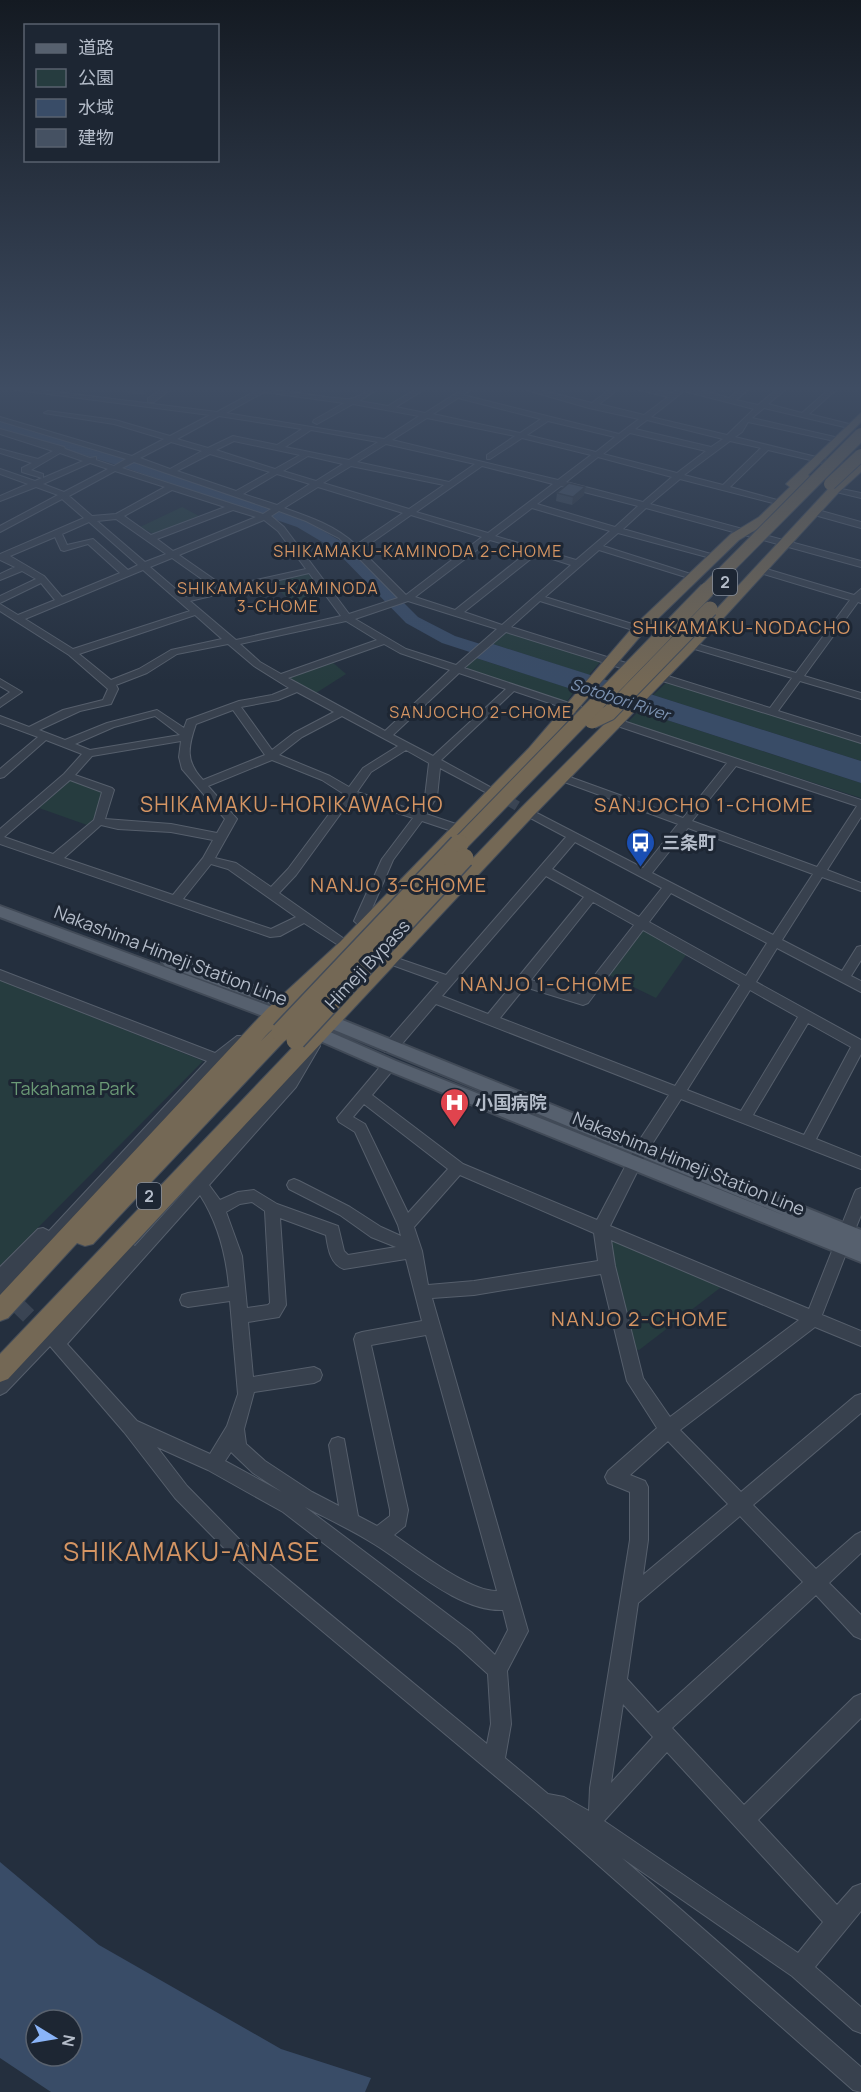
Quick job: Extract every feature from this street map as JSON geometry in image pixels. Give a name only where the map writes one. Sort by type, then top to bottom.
[{"type":"highway","points":[[556,742],[638,640],[720,565],[748,530],[789,487]]},
{"type":"highway","points":[[0,1311],[106,1194],[284,1022],[346,946],[493,792],[639,629],[735,537],[763,520],[797,487]]},
{"type":"highway","name":"Himeji Bypass","points":[[0,1326],[284,1022],[800,487]]},
{"type":"highway","name":"Himeji Bypass","points":[[6,1361],[284,1022],[592,721],[820,487]]},
{"type":"highway","points":[[592,721],[616,706],[757,560],[787,541],[790,527],[833,487]]},
{"type":"highway","points":[[6,1361],[163,1201],[527,812],[563,778],[691,645],[814,512],[833,487]]},
{"type":"highway","points":[[49,1239],[106,1194]]},
{"type":"main road","name":"Nakashima Himeji Station Line","points":[[0,899],[284,1022]]},
{"type":"main road","name":"Nakashima Himeji Station Line","points":[[0,911],[284,1022],[326,1028],[390,1057],[850,1239],[861,1254]]},
{"type":"street","points":[[3,495],[30,487]]},
{"type":"street","points":[[43,487],[63,496],[257,664],[341,712],[493,792]]},
{"type":"street","points":[[0,529],[80,487]]},
{"type":"street","points":[[1,557],[90,519],[118,516],[172,487]]},
{"type":"street","points":[[175,487],[275,522],[346,618],[403,651],[512,688],[573,705],[616,723],[861,806],[638,1155],[601,1228],[607,1266],[635,1382],[668,1429],[740,1507],[861,1629]]},
{"type":"street","points":[[216,487],[309,519],[342,536],[406,599],[861,740]]},
{"type":"street","points":[[237,494],[249,487]]},
{"type":"street","points":[[18,618],[172,552],[264,517],[315,487]]},
{"type":"street","points":[[328,487],[579,564]]},
{"type":"street","points":[[356,549],[444,487]]},
{"type":"street","points":[[110,684],[143,671],[174,652],[346,618],[406,599],[556,487]]},
{"type":"street","points":[[585,487],[644,506],[748,530]]},
{"type":"street","points":[[595,487],[651,499],[861,564]]},
{"type":"street","points":[[387,735],[456,670],[666,487]]},
{"type":"street","points":[[719,487],[774,502]]},
{"type":"street","points":[[833,487],[861,496]]},
{"type":"street","points":[[531,505],[715,558]]},
{"type":"street","points":[[152,538],[233,507]]},
{"type":"street","points":[[814,512],[861,525]]},
{"type":"street","points":[[118,516],[223,590]]},
{"type":"street","points":[[57,533],[64,548],[90,541],[125,572]]},
{"type":"street","points":[[787,541],[861,557]]},
{"type":"street","points":[[597,547],[695,577]]},
{"type":"street","points":[[457,613],[536,550]]},
{"type":"street","points":[[1,557],[42,579],[60,600]]},
{"type":"street","points":[[0,577],[22,567]]},
{"type":"street","points":[[183,600],[311,570]]},
{"type":"street","points":[[760,570],[859,597],[772,712]]},
{"type":"street","points":[[0,600],[42,579]]},
{"type":"street","points":[[540,598],[639,629]]},
{"type":"street","points":[[0,607],[72,653],[110,684],[113,689],[107,702]]},
{"type":"street","points":[[72,653],[195,612]]},
{"type":"street","points":[[279,678],[383,641]]},
{"type":"street","points":[[691,645],[861,696]]},
{"type":"street","points":[[0,682],[17,692],[0,704]]},
{"type":"street","points":[[176,900],[208,860],[231,819],[230,814],[187,769],[184,760],[191,722],[235,706],[274,698],[297,688]]},
{"type":"street","points":[[366,925],[360,921],[388,859],[431,797],[435,760],[512,688]]},
{"type":"street","points":[[107,702],[123,720]]},
{"type":"street","points":[[31,730],[48,719],[76,708],[107,702]]},
{"type":"street","points":[[235,706],[271,756],[326,778],[350,794],[458,829]]},
{"type":"street","points":[[201,785],[256,765],[298,735],[341,712]]},
{"type":"street","points":[[66,744],[92,730],[123,720],[157,713],[188,737]]},
{"type":"street","points":[[1,720],[89,753],[188,737]]},
{"type":"street","points":[[0,775],[45,736]]},
{"type":"street","points":[[272,893],[292,872],[374,764],[407,745]]},
{"type":"street","points":[[0,835],[68,776],[89,753]]},
{"type":"street","points":[[645,874],[733,762]]},
{"type":"street","points":[[55,859],[99,820],[108,790],[68,776]]},
{"type":"street","points":[[563,778],[861,887]]},
{"type":"street","points":[[527,812],[861,987]]},
{"type":"street","points":[[99,820],[118,825],[171,828],[222,838]]},
{"type":"street","points":[[494,1764],[501,1724],[497,1670],[518,1631],[422,1292],[406,1225],[360,1128],[344,1118],[363,1096],[433,998],[573,837]]},
{"type":"street","points":[[0,840],[270,933],[276,933],[306,917]]},
{"type":"street","points":[[208,860],[232,866],[346,946]]},
{"type":"street","points":[[545,870],[860,1045],[807,1142]]},
{"type":"street","points":[[523,982],[583,1000],[669,887]]},
{"type":"street","points":[[490,1021],[592,895]]},
{"type":"street","points":[[844,978],[861,950]]},
{"type":"street","points":[[388,959],[449,981]]},
{"type":"street","points":[[0,975],[217,1059]]},
{"type":"street","points":[[433,998],[861,1163]]},
{"type":"street","points":[[744,1118],[806,1015]]},
{"type":"street","points":[[0,1295],[49,1239],[186,1096],[217,1059],[284,1022]]},
{"type":"street","points":[[326,1028],[291,1083],[57,1344],[130,1426],[181,1492],[233,1545],[544,1804],[861,2082]]},
{"type":"street","points":[[0,1277],[159,1118],[186,1096]]},
{"type":"street","points":[[363,1096],[458,1168],[861,1339]]},
{"type":"street","points":[[406,1225],[458,1168]]},
{"type":"street","points":[[201,1185],[217,1209],[234,1256],[246,1394],[235,1429],[214,1464]]},
{"type":"street","points":[[294,1185],[345,1210],[376,1232],[414,1251]]},
{"type":"street","points":[[596,1817],[639,1540],[639,1487],[614,1477],[668,1429],[813,1319],[850,1239],[861,1194]]},
{"type":"street","points":[[217,1209],[238,1198],[254,1196],[272,1208],[333,1231],[337,1253],[344,1262],[414,1251]]},
{"type":"street","points":[[238,1316],[273,1312],[278,1305],[272,1208]]},
{"type":"street","points":[[422,1292],[474,1288],[607,1266]]},
{"type":"street","points":[[188,1300],[237,1293]]},
{"type":"street","points":[[378,1536],[399,1520],[399,1510],[362,1339],[432,1327]]},
{"type":"street","points":[[0,1387],[6,1361]]},
{"type":"street","points":[[245,1386],[307,1372]]},
{"type":"street","points":[[630,1598],[861,1402]]},
{"type":"street","points":[[130,1426],[214,1464],[289,1506],[464,1639],[497,1670]]},
{"type":"street","points":[[235,1429],[238,1448],[259,1467],[306,1498],[378,1536],[464,1591],[488,1601],[510,1600]]},
{"type":"street","points":[[338,1445],[350,1521]]},
{"type":"street","points":[[596,1817],[662,1732],[861,1541]]},
{"type":"street","points":[[617,1683],[837,1921]]},
{"type":"street","points":[[744,1820],[861,1704]]},
{"type":"street","points":[[544,1804],[564,1807],[596,1817],[800,1968],[861,2022]]},
{"type":"street","points":[[800,1968],[861,1895]]},
{"type":"green space","points":[[182,507],[201,517],[156,535],[140,527]]},
{"type":"green space","points":[[305,573],[324,594],[322,596],[292,603],[272,583]]},
{"type":"green space","points":[[507,632],[601,661],[589,675],[493,644]]},
{"type":"green space","points":[[476,658],[575,690],[566,703],[468,671],[466,666]]},
{"type":"green space","points":[[331,661],[346,674],[316,693],[288,677]]},
{"type":"green space","points":[[667,682],[861,743],[861,761],[653,695]]},
{"type":"green space","points":[[639,711],[861,783],[861,798],[627,723]]},
{"type":"green space","points":[[71,780],[102,791],[98,815],[87,825],[39,808]]},
{"type":"green space","points":[[647,929],[684,950],[686,955],[656,998],[609,975],[641,930]]},
{"type":"green space","name":"Takahama Park","points":[[0,980],[203,1061],[0,1266]]},
{"type":"green space","points":[[612,1237],[718,1282],[720,1288],[639,1350],[634,1349],[609,1241]]},
{"type":"water","name":"Sotobori River","points":[[180,487],[209,487],[301,518],[344,543],[418,617],[455,636],[490,647],[493,644],[861,761],[861,783],[476,658],[479,655],[442,643],[406,623],[334,549],[297,527]]},
{"type":"water","points":[[0,1862],[99,1945],[281,2049],[371,2078],[365,2092],[51,2092],[0,2058]]},
{"type":"building","points":[[565,487],[585,487],[573,497],[557,493]]},
{"type":"tunnel","points":[[496,793],[527,812]]},
{"type":"tunnel","points":[[0,1288],[45,1332]]},
{"type":"place","name":"三条町","points":[[641,868]]},
{"type":"place","name":"小国病院","points":[[454,1128]]},
{"type":"district","name":"SHIKAMAKU-KAMINODA 2-CHOME","points":[[418,551]]},
{"type":"district","name":"SHIKAMAKU-KAMINODA 3-CHOME","points":[[278,597]]},
{"type":"district","name":"SHIKAMAKU-NODACHO","points":[[742,627]]},
{"type":"district","name":"SANJOCHO 2-CHOME","points":[[481,712]]},
{"type":"district","name":"SHIKAMAKU-HORIKAWACHO","points":[[292,804]]},
{"type":"district","name":"SANJOCHO 1-CHOME","points":[[704,804]]},
{"type":"district","name":"NANJO 3-CHOME","points":[[399,884]]},
{"type":"district","name":"NANJO 1-CHOME","points":[[547,983]]},
{"type":"district","name":"NANJO 2-CHOME","points":[[640,1318]]},
{"type":"district","name":"SHIKAMAKU-ANASE","points":[[192,1551]]}]
